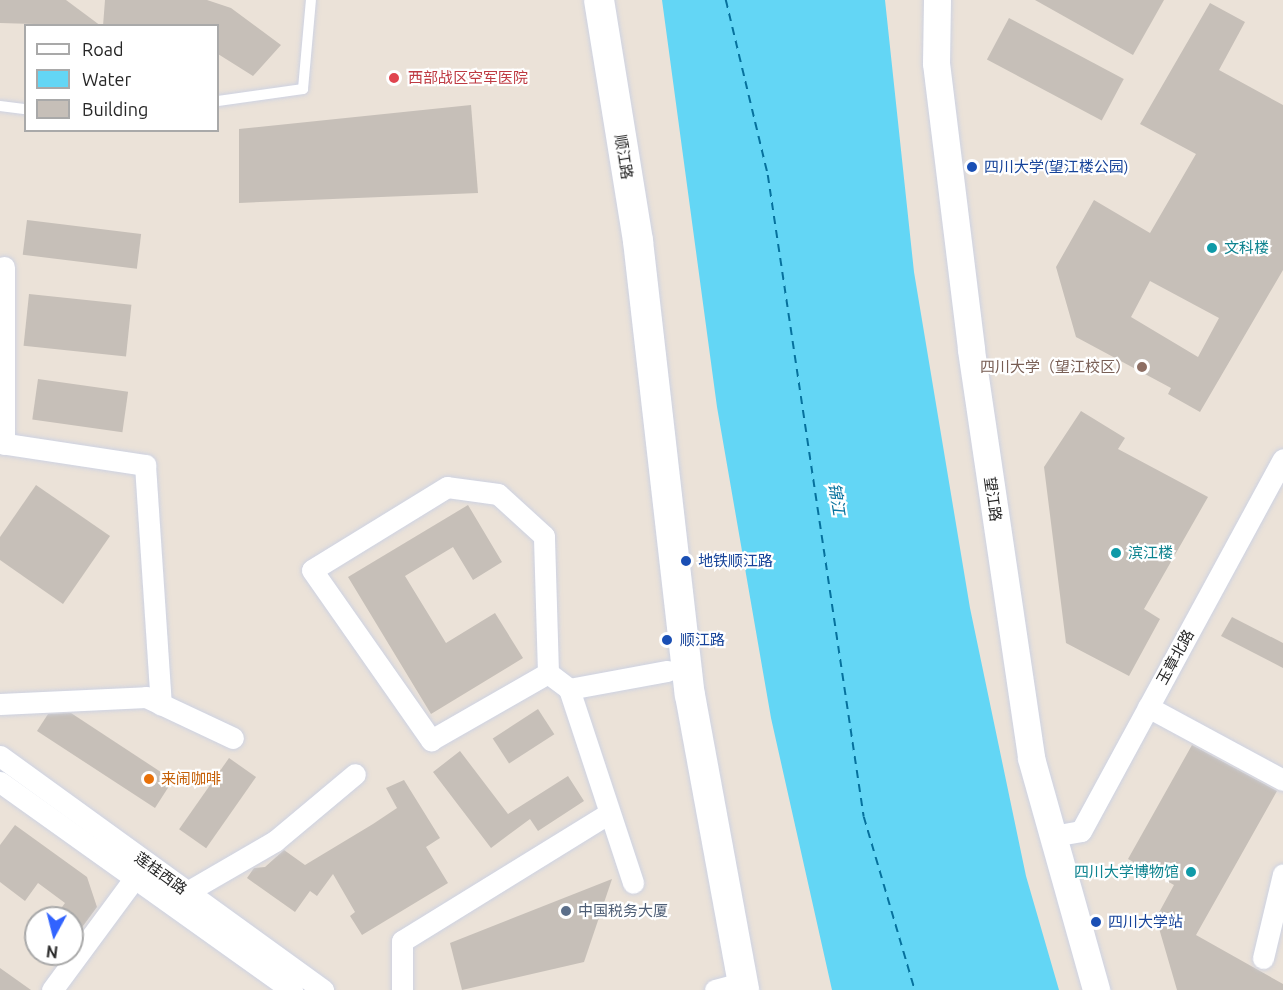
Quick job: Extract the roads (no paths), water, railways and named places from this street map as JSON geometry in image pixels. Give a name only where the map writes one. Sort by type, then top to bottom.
[{"type":"main road","name":"顺江路","points":[[581,0],[620,243],[667,671],[730,988]]},
{"type":"main road","name":"顺江路","points":[[599,0],[638,241],[690,695],[730,988]]},
{"type":"street","name":"望江路","points":[[937,0],[936,63],[971,350],[1031,758],[1096,990]]},
{"type":"street","points":[[4,267],[2,444],[145,465],[161,704]]},
{"type":"street","name":"玉章北路","points":[[1053,836],[1081,831],[1280,470]]},
{"type":"street","points":[[447,487],[498,494],[544,536],[548,673],[431,740],[312,570],[447,487]]},
{"type":"street","points":[[569,689],[667,671]]},
{"type":"street","points":[[548,673],[569,689],[608,814],[633,883]]},
{"type":"street","points":[[0,704],[146,697],[232,738]]},
{"type":"street","points":[[1148,707],[1283,780]]},
{"type":"street","name":"莲桂西路","points":[[0,756],[292,990]]},
{"type":"street","points":[[187,892],[275,841],[356,774]]},
{"type":"street","name":"莲桂西路","points":[[0,782],[141,870],[187,892],[322,990]]},
{"type":"street","points":[[402,990],[402,941],[608,814]]},
{"type":"street","points":[[52,990],[141,870]]},
{"type":"street","points":[[1263,958],[1283,874]]},
{"type":"lane","points":[[219,101],[303,89],[311,0]]},
{"type":"lane","points":[[0,106],[24,109]]},
{"type":"water","name":"锦江","points":[[662,0],[885,0],[914,272],[970,608],[1026,876],[1059,990],[832,990],[771,718],[717,407]]},
{"type":"place","name":"西部战区空军医院","points":[[394,78]]},
{"type":"place","name":"四川大学(望江楼公园)","points":[[972,167]]},
{"type":"place","name":"文科楼","points":[[1212,248]]},
{"type":"place","name":"四川大学（望江校区）","points":[[1142,367]]},
{"type":"place","name":"滨江楼","points":[[1116,553]]},
{"type":"place","name":"地铁顺江路","points":[[686,561]]},
{"type":"place","name":"顺江路","points":[[667,640]]},
{"type":"place","name":"来闹咖啡","points":[[149,779]]},
{"type":"place","name":"四川大学博物馆","points":[[1191,872]]},
{"type":"place","name":"中国税务大厦","points":[[566,911]]},
{"type":"place","name":"四川大学站","points":[[1096,922]]}]
